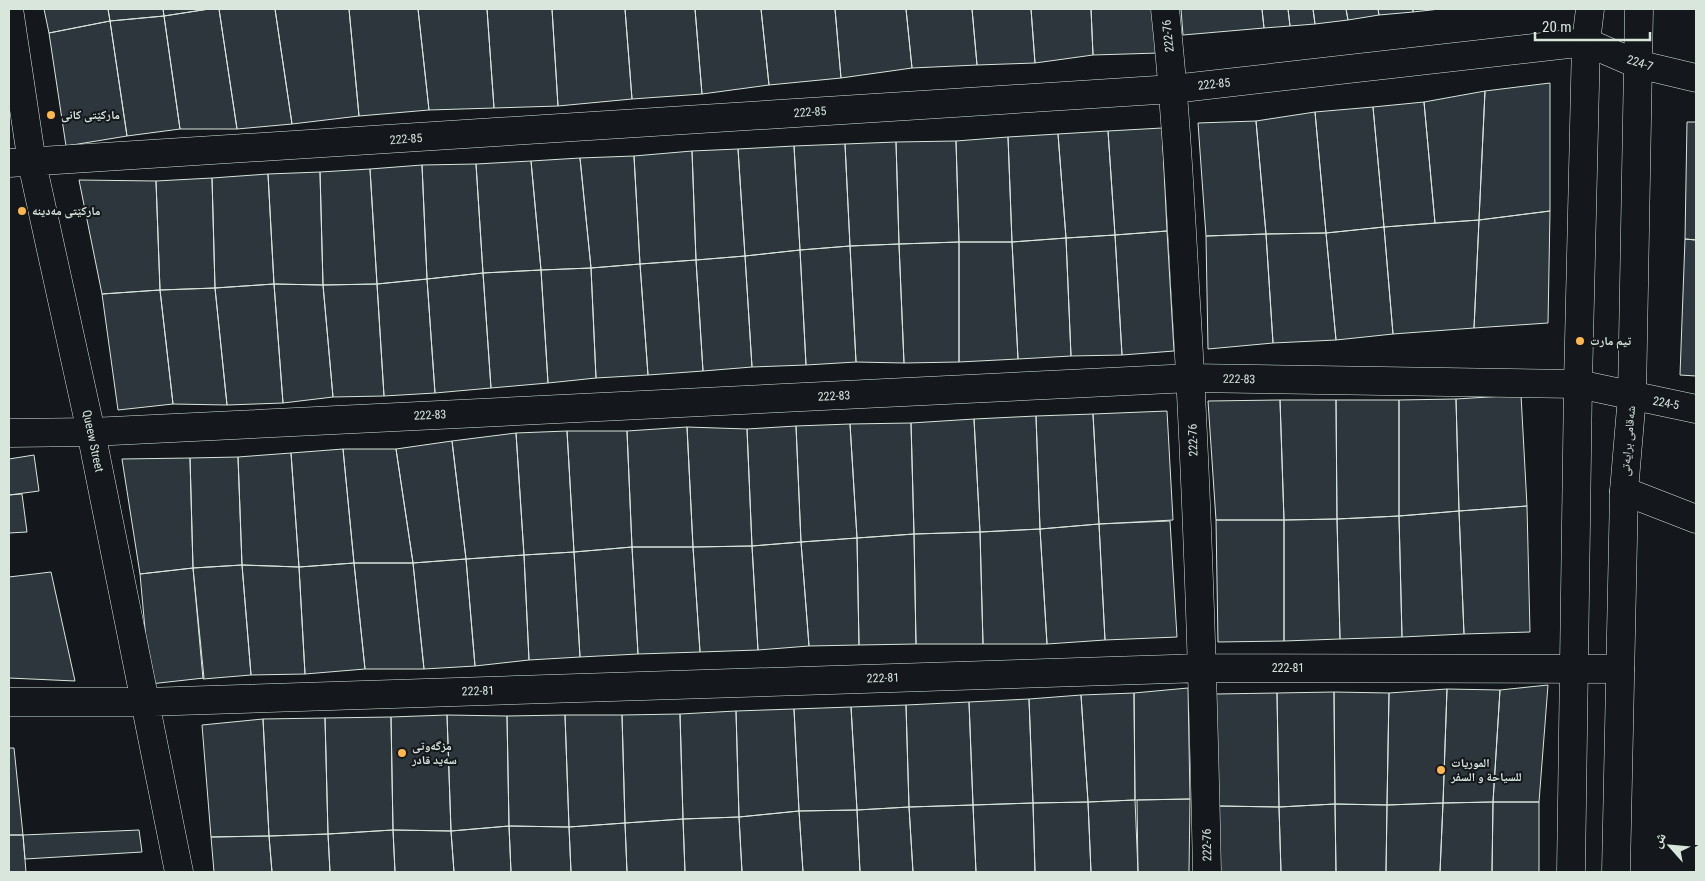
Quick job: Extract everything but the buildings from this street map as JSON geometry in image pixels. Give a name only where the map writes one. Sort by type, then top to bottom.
[{"type":"street","name":"Queew Street","points":[[9,9],[20,163],[92,432],[179,872]]},
{"type":"street","name":"222-76","points":[[1165,9],[1173,89],[1191,378],[1203,668],[1208,872]]},
{"type":"street","points":[[1571,872],[1578,384],[1586,42],[1590,9]]},
{"type":"street","name":"شەقامی برایەتی","points":[[1616,872],[1624,491],[1632,396],[1639,9]]},
{"type":"street","name":"222-85","points":[[20,163],[1173,89],[1586,42]]},
{"type":"street","name":"224-7","points":[[1586,42],[1638,64],[1696,78]]},
{"type":"street","name":"222-83","points":[[9,433],[92,432],[1191,378],[1578,384]]},
{"type":"street","name":"224-5","points":[[1578,384],[1696,409]]},
{"type":"street","points":[[1624,491],[1696,520]]},
{"type":"street","name":"222-81","points":[[9,702],[146,702],[1203,668],[1620,669]]},
{"type":"place","name":"مارکێتی کانی","points":[[51,115]]},
{"type":"place","name":"مارکێتی مەدینە","points":[[22,211]]},
{"type":"place","name":"تيم مارت","points":[[1580,341]]},
{"type":"place","name":"مزگەوتی سەید قادر","points":[[402,753]]},
{"type":"place","name":"الموريات للسياحة و السفر","points":[[1441,770]]}]
